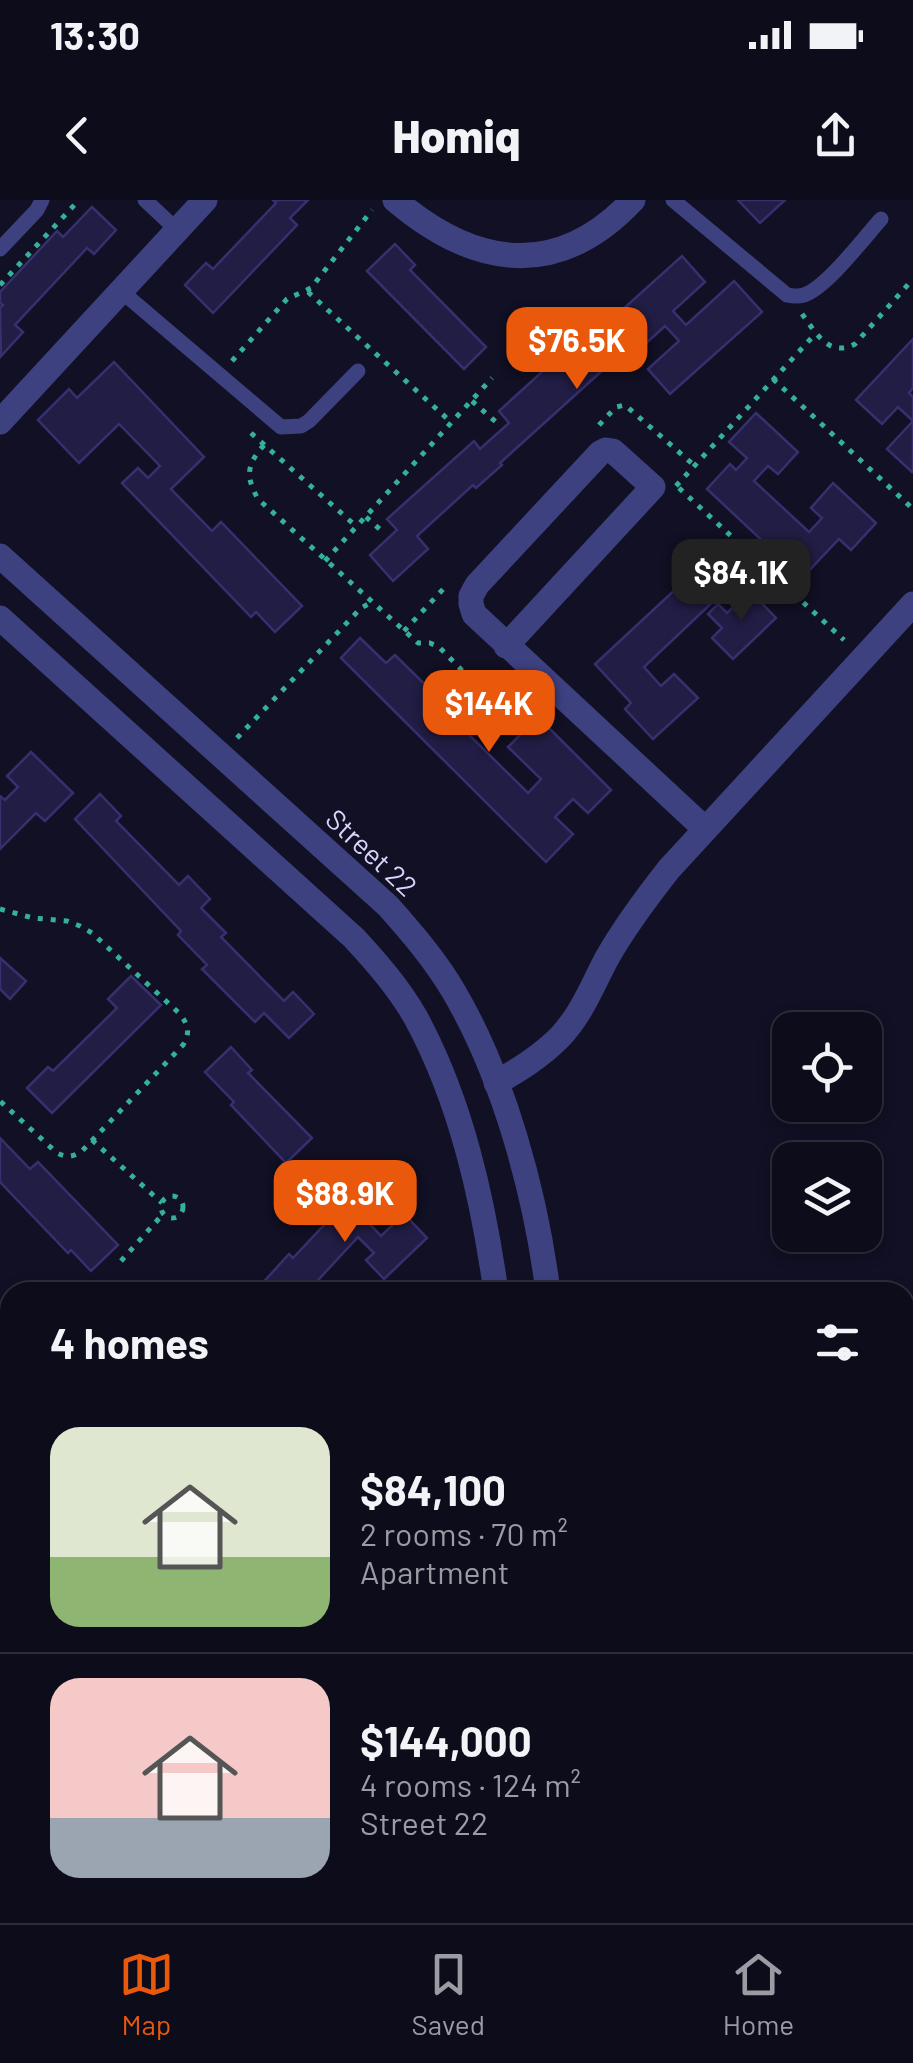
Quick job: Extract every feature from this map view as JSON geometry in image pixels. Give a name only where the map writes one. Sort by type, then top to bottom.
[{"type":"street","points":[[0,422],[205,200]]},
{"type":"street","points":[[395,200],[420,221],[463,246],[508,256],[554,252],[596,234],[633,200]]},
{"type":"street","points":[[506,646],[653,487],[613,452],[600,453],[476,585],[471,604],[474,614],[506,646],[705,829]]},
{"type":"street","name":"Street 22","points":[[0,556],[388,906],[422,946],[477,1034],[496,1083],[534,1214],[546,1282]]},
{"type":"street","points":[[496,1083],[534,1061],[561,1036],[584,1006],[636,911],[669,868],[913,604]]},
{"type":"street","points":[[0,618],[354,938],[386,975],[414,1015],[436,1058],[482,1211],[494,1282]]},
{"type":"lane","points":[[0,249],[38,210],[42,200]]},
{"type":"lane","points":[[145,200],[177,230]]},
{"type":"lane","points":[[673,200],[788,295],[806,294],[822,284],[882,219]]},
{"type":"lane","points":[[121,291],[282,428],[301,426],[316,416],[358,371]]},
{"type":"path","points":[[0,285],[79,200]]},
{"type":"path","points":[[219,374],[287,299],[308,292],[380,200]]},
{"type":"path","points":[[788,295],[825,344],[840,350],[854,344],[913,279]]},
{"type":"path","points":[[308,292],[452,423]]},
{"type":"path","points":[[325,561],[492,378]]},
{"type":"path","points":[[773,380],[913,509]]},
{"type":"path","points":[[472,401],[497,423]]},
{"type":"path","points":[[264,445],[249,470],[250,486],[258,499],[418,643],[439,647],[486,695],[512,738]]},
{"type":"path","points":[[677,486],[863,658]]},
{"type":"path","points":[[366,516],[384,533]]},
{"type":"path","points":[[221,754],[360,608],[372,602]]},
{"type":"path","points":[[0,909],[80,926],[188,1024],[183,1045],[75,1156],[57,1153],[0,1101]]},
{"type":"path","points":[[92,1140],[162,1202]]},
{"type":"path","points":[[173,1196],[179,1198],[181,1215],[168,1218],[161,1209],[162,1202],[173,1196]]},
{"type":"path","points":[[121,1261],[164,1214]]},
{"type":"building","points":[[273,200],[308,200],[290,218],[297,225],[213,313],[185,285],[206,263],[213,269],[276,203]]},
{"type":"building","points":[[738,200],[785,200],[760,223]]},
{"type":"building","points":[[92,207],[116,230],[94,254],[87,248],[15,325],[23,332],[1,356],[0,292],[57,231],[63,237]]},
{"type":"building","points":[[395,244],[415,265],[410,270],[486,347],[464,369],[367,271]]},
{"type":"building","points":[[682,256],[705,282],[673,311],[686,325],[734,281],[762,312],[670,394],[648,369],[679,341],[665,326],[621,366],[615,359],[502,465],[476,488],[473,485],[417,536],[428,549],[393,581],[370,555],[397,530],[387,519],[474,441],[480,449],[509,423],[499,411],[555,360],[558,364],[591,338]]},
{"type":"building","points":[[913,339],[913,388],[909,393],[913,397],[913,421],[898,407],[882,424],[856,400]]},
{"type":"building","points":[[114,362],[204,457],[171,489],[212,531],[221,522],[302,606],[275,632],[256,612],[251,617],[122,483],[138,468],[148,478],[160,466],[119,424],[79,463],[38,420],[69,389],[77,398]]},
{"type":"building","points":[[756,413],[798,452],[778,474],[768,466],[754,481],[809,532],[822,518],[811,508],[833,483],[876,523],[851,550],[839,539],[802,578],[707,489],[730,464],[736,470],[747,458],[729,442]]},
{"type":"building","points":[[913,421],[913,471],[912,472],[887,449]]},
{"type":"building","points":[[694,572],[718,597],[644,667],[661,686],[674,674],[698,698],[653,739],[625,709],[631,703],[595,664]]},
{"type":"building","points":[[750,591],[776,618],[733,659],[712,638],[722,628],[708,614],[718,604],[727,613]]},
{"type":"building","points":[[360,638],[386,663],[395,655],[528,793],[541,779],[508,747],[538,717],[611,790],[588,813],[573,799],[555,817],[573,834],[546,862],[341,658]]},
{"type":"building","points":[[31,752],[73,793],[45,821],[36,813],[0,849],[0,796],[5,800],[18,787],[7,776]]},
{"type":"building","points":[[100,794],[121,816],[116,821],[179,885],[188,876],[210,899],[201,908],[226,933],[221,937],[284,1001],[293,992],[314,1014],[289,1038],[264,1013],[255,1022],[202,969],[207,965],[178,935],[181,931],[75,819]]},
{"type":"building","points":[[0,958],[26,981],[10,999],[0,989]]},
{"type":"building","points":[[131,976],[161,1005],[52,1113],[27,1088],[48,1067],[53,1071],[117,1008],[108,999]]},
{"type":"building","points":[[231,1047],[252,1070],[248,1073],[312,1138],[286,1163],[205,1072]]},
{"type":"building","points":[[0,1138],[30,1169],[38,1162],[118,1245],[91,1271],[71,1250],[68,1253],[0,1182]]},
{"type":"building","points":[[351,1187],[379,1213],[369,1223],[381,1236],[404,1214],[427,1238],[384,1279],[366,1260],[374,1253],[358,1237],[316,1282],[264,1282],[324,1225],[319,1220]]}]
